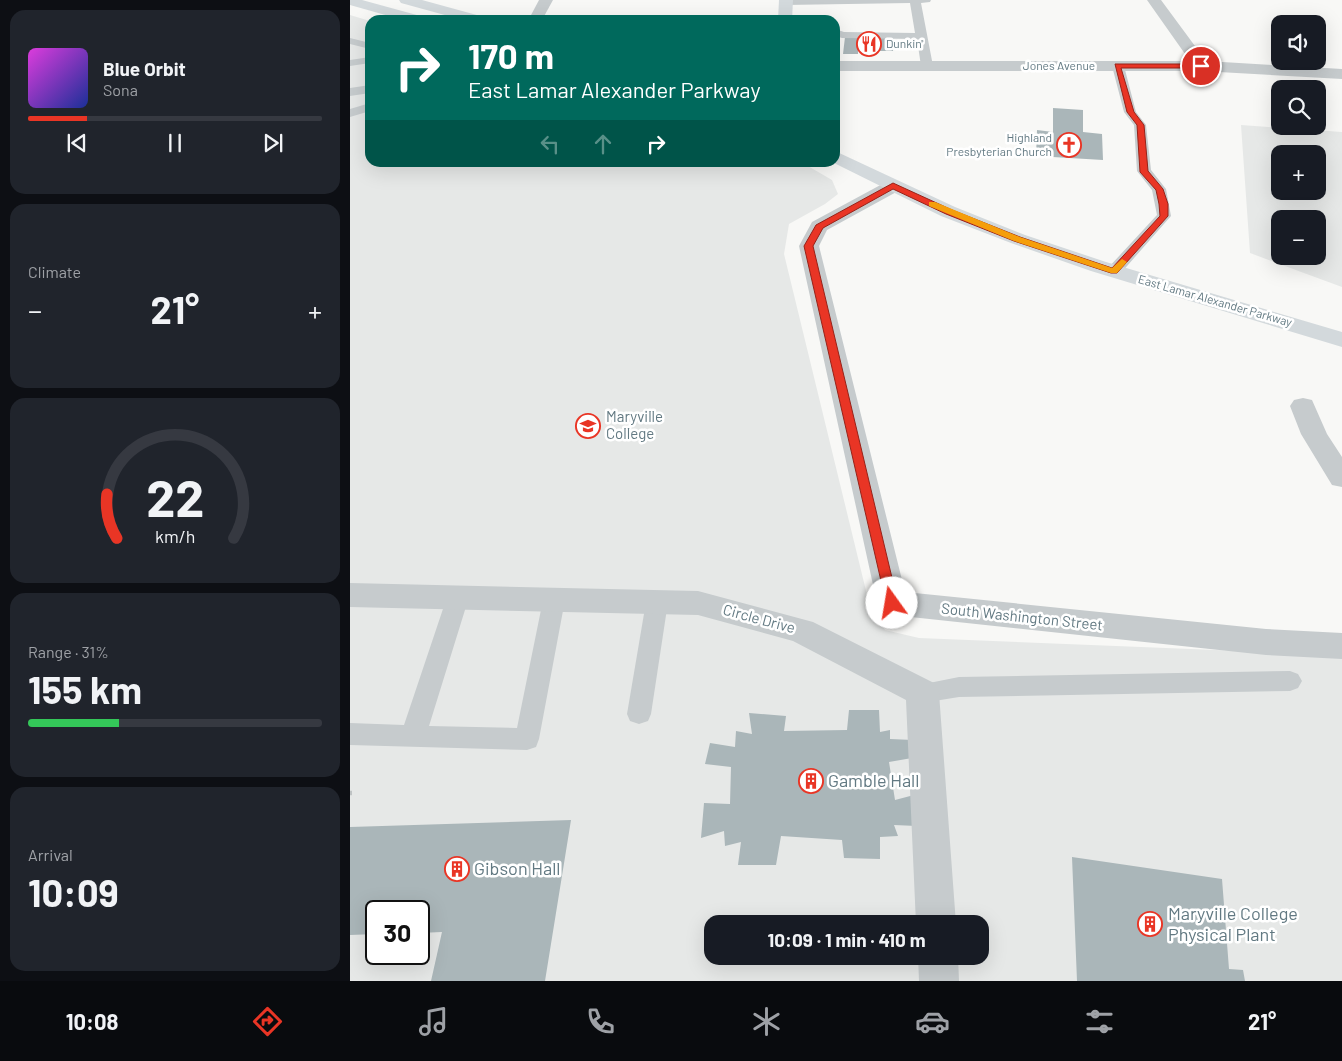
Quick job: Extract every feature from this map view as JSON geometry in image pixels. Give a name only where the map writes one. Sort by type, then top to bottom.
[{"type":"main road","points":[[406,0],[461,15]]},
{"type":"main road","points":[[350,1],[401,15]]},
{"type":"main road","points":[[785,15],[786,1]]},
{"type":"main road","name":"East Lamar Alexander Parkway","points":[[840,141],[893,186]]},
{"type":"main road","name":"East Lamar Alexander Parkway","points":[[840,160],[949,212],[1017,239],[1114,271],[1342,340]]},
{"type":"street","points":[[537,15],[546,0]]},
{"type":"street","points":[[1154,0],[1201,66]]},
{"type":"street","name":"Jones Avenue","points":[[840,66],[1201,66],[1342,74]]},
{"type":"street","name":"South Washington Street","points":[[893,186],[819,226],[809,246],[892,603],[1266,642],[1342,646]]},
{"type":"street","points":[[1303,406],[1305,418],[1311,430],[1342,478]]},
{"type":"street","name":"Circle Drive","points":[[350,595],[698,603],[802,631],[922,693]]},
{"type":"street","points":[[922,693],[935,915]]},
{"type":"street","points":[[938,965],[939,981]]},
{"type":"lane","points":[[786,1],[832,4],[922,0],[915,24],[922,36],[927,66]]},
{"type":"lane","points":[[840,34],[922,36]]},
{"type":"lane","points":[[350,41],[365,45]]},
{"type":"lane","points":[[350,63],[365,61]]},
{"type":"lane","points":[[1114,271],[1164,216],[1164,204],[1159,189],[1144,172],[1140,125],[1130,112],[1118,66]]},
{"type":"lane","points":[[350,92],[365,90]]},
{"type":"lane","points":[[350,113],[365,108]]},
{"type":"lane","points":[[413,736],[458,597]]},
{"type":"lane","points":[[350,734],[527,739],[554,600]]},
{"type":"lane","points":[[638,714],[657,602]]},
{"type":"lane","points":[[922,693],[959,687],[1290,681]]},
{"type":"shaded area","name":"Maryville College","points":[[350,15],[365,20],[365,167],[810,167],[832,180],[838,194],[825,204],[789,224],[784,254],[868,599],[885,630],[919,638],[1342,655],[1342,981],[350,981]]},
{"type":"shaded area","points":[[1241,125],[1271,127],[1271,135],[1326,135],[1326,131],[1342,132],[1342,287],[1282,265],[1326,265],[1326,210],[1271,210],[1271,261],[1250,253]]},
{"type":"building","name":"Dunkin'","points":[[845,37],[894,38],[893,51],[858,51],[858,54],[843,54]]},
{"type":"building","name":"Highland Presbyterian Church","points":[[1053,108],[1083,110],[1083,132],[1102,134],[1103,160],[1036,156],[1037,130],[1053,132]]},
{"type":"building","name":"Gamble Hall","points":[[849,710],[879,710],[880,732],[890,730],[890,739],[913,740],[912,758],[889,762],[895,800],[914,795],[917,826],[894,825],[898,836],[880,837],[880,859],[844,858],[842,840],[781,836],[776,865],[738,865],[741,842],[725,846],[724,831],[701,838],[704,803],[730,804],[731,767],[705,764],[710,743],[735,747],[736,731],[752,734],[749,713],[786,716],[784,731],[847,730]]},
{"type":"building","name":"Gibson Hall","points":[[571,820],[545,981],[431,981],[442,932],[430,933],[430,900],[365,900],[365,934],[350,935],[350,827]]},
{"type":"building","name":"Maryville College Physical Plant","points":[[1072,857],[1222,879],[1229,969],[1243,970],[1245,981],[1077,981]]},
{"type":"slow traffic","points":[[932,204],[1017,239],[1114,271],[1122,262]]},
{"type":"place","name":"Dunkin'","points":[[869,44]]},
{"type":"place","name":"Highland Presbyterian Church","points":[[1069,145]]},
{"type":"place","name":"Maryville College","points":[[588,426]]},
{"type":"place","name":"Gamble Hall","points":[[811,781]]},
{"type":"place","name":"Gibson Hall","points":[[457,869]]},
{"type":"place","name":"Maryville College Physical Plant","points":[[1150,924]]},
{"type":"route","points":[[892,603],[809,246],[819,226],[893,186],[949,212],[1017,239],[1114,271],[1164,216],[1164,204],[1159,189],[1144,172],[1140,125],[1130,112],[1118,66],[1201,66]]}]
